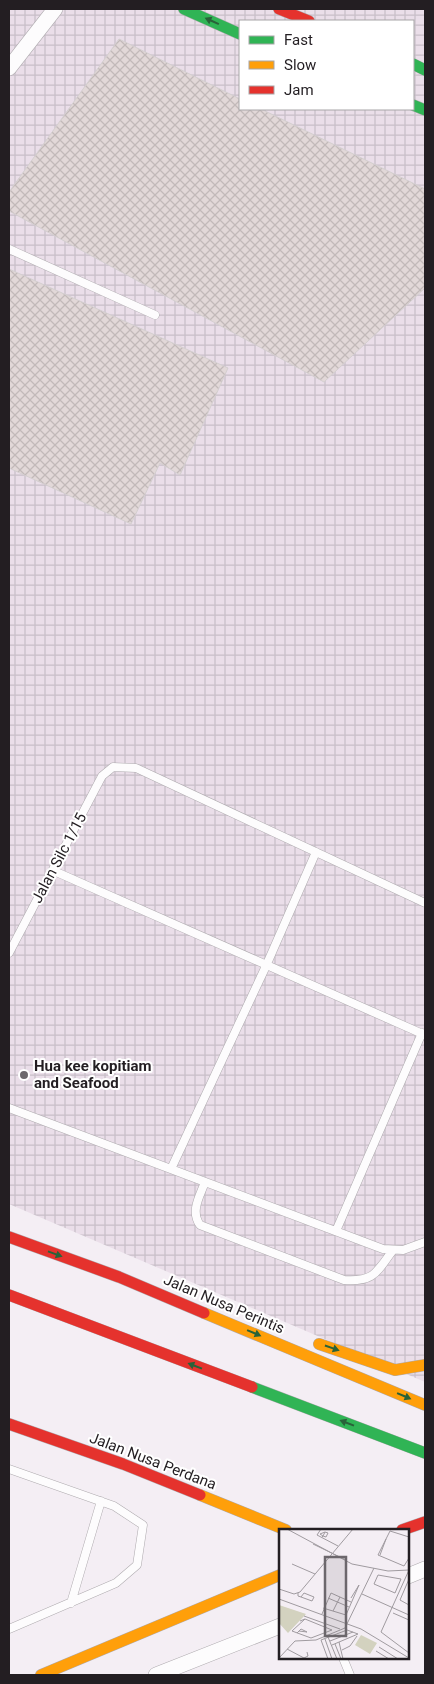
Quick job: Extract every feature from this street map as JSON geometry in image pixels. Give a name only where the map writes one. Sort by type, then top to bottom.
[{"type":"main road","points":[[184,9],[239,34]]},
{"type":"main road","points":[[280,9],[307,20]]},
{"type":"main road","name":"Jalan Nusa Perintis","points":[[9,1237],[120,1277],[425,1405]]},
{"type":"main road","points":[[120,1277],[275,1330]]},
{"type":"main road","points":[[9,1295],[425,1453]]},
{"type":"main road","points":[[312,1342],[395,1370],[425,1365]]},
{"type":"main road","name":"Jalan Nusa Perdana","points":[[9,1424],[123,1464],[284,1529]]},
{"type":"main road","points":[[405,1529],[425,1522]]},
{"type":"main road","points":[[47,1674],[279,1575]]},
{"type":"street","points":[[9,68],[55,9]]},
{"type":"street","points":[[409,1576],[425,1569]]},
{"type":"street","points":[[156,1675],[279,1626]]},
{"type":"lane","points":[[9,249],[155,314]]},
{"type":"lane","name":"Jalan Silc 1/15","points":[[9,953],[24,920],[54,871],[102,776],[113,768],[136,768],[316,852]]},
{"type":"lane","points":[[171,1169],[266,966],[316,852],[425,904]]},
{"type":"lane","points":[[54,871],[423,1034],[336,1231]]},
{"type":"lane","points":[[9,1108],[336,1231],[393,1250],[403,1250],[425,1242]]},
{"type":"lane","points":[[206,1182],[195,1212],[200,1225],[344,1280],[362,1281],[371,1277],[393,1250]]},
{"type":"lane","points":[[9,1469],[114,1506],[143,1525],[137,1565],[116,1583],[9,1629]]},
{"type":"lane","points":[[71,1603],[101,1501]]},
{"type":"lane","points":[[343,1659],[350,1675]]},
{"type":"shaded area","points":[[9,9],[425,9],[425,1382],[9,1204]]},
{"type":"building","points":[[119,39],[239,99],[239,110],[263,110],[425,189],[425,288],[324,382],[9,211],[9,192]]},
{"type":"building","points":[[9,269],[228,368],[180,475],[160,463],[131,524],[9,468]]},
{"type":"traffic: fast","points":[[184,9],[239,34]]},
{"type":"traffic: fast","points":[[414,64],[425,70]]},
{"type":"traffic: fast","points":[[414,105],[425,110]]},
{"type":"traffic: fast","points":[[252,1387],[425,1453]]},
{"type":"traffic: slow","points":[[204,1313],[425,1405]]},
{"type":"traffic: slow","points":[[319,1344],[395,1370],[425,1365]]},
{"type":"traffic: slow","points":[[200,1495],[284,1529]]},
{"type":"traffic: slow","points":[[41,1675],[279,1575]]},
{"type":"traffic: jam","points":[[279,9],[306,20]]},
{"type":"traffic: jam","points":[[9,1237],[119,1277],[204,1313]]},
{"type":"traffic: jam","points":[[9,1295],[252,1387]]},
{"type":"traffic: jam","points":[[9,1424],[123,1464],[200,1495]]},
{"type":"traffic: jam","points":[[405,1529],[425,1522]]},
{"type":"place","name":"Hua kee kopitiam and Seafood","points":[[24,1075]]}]
